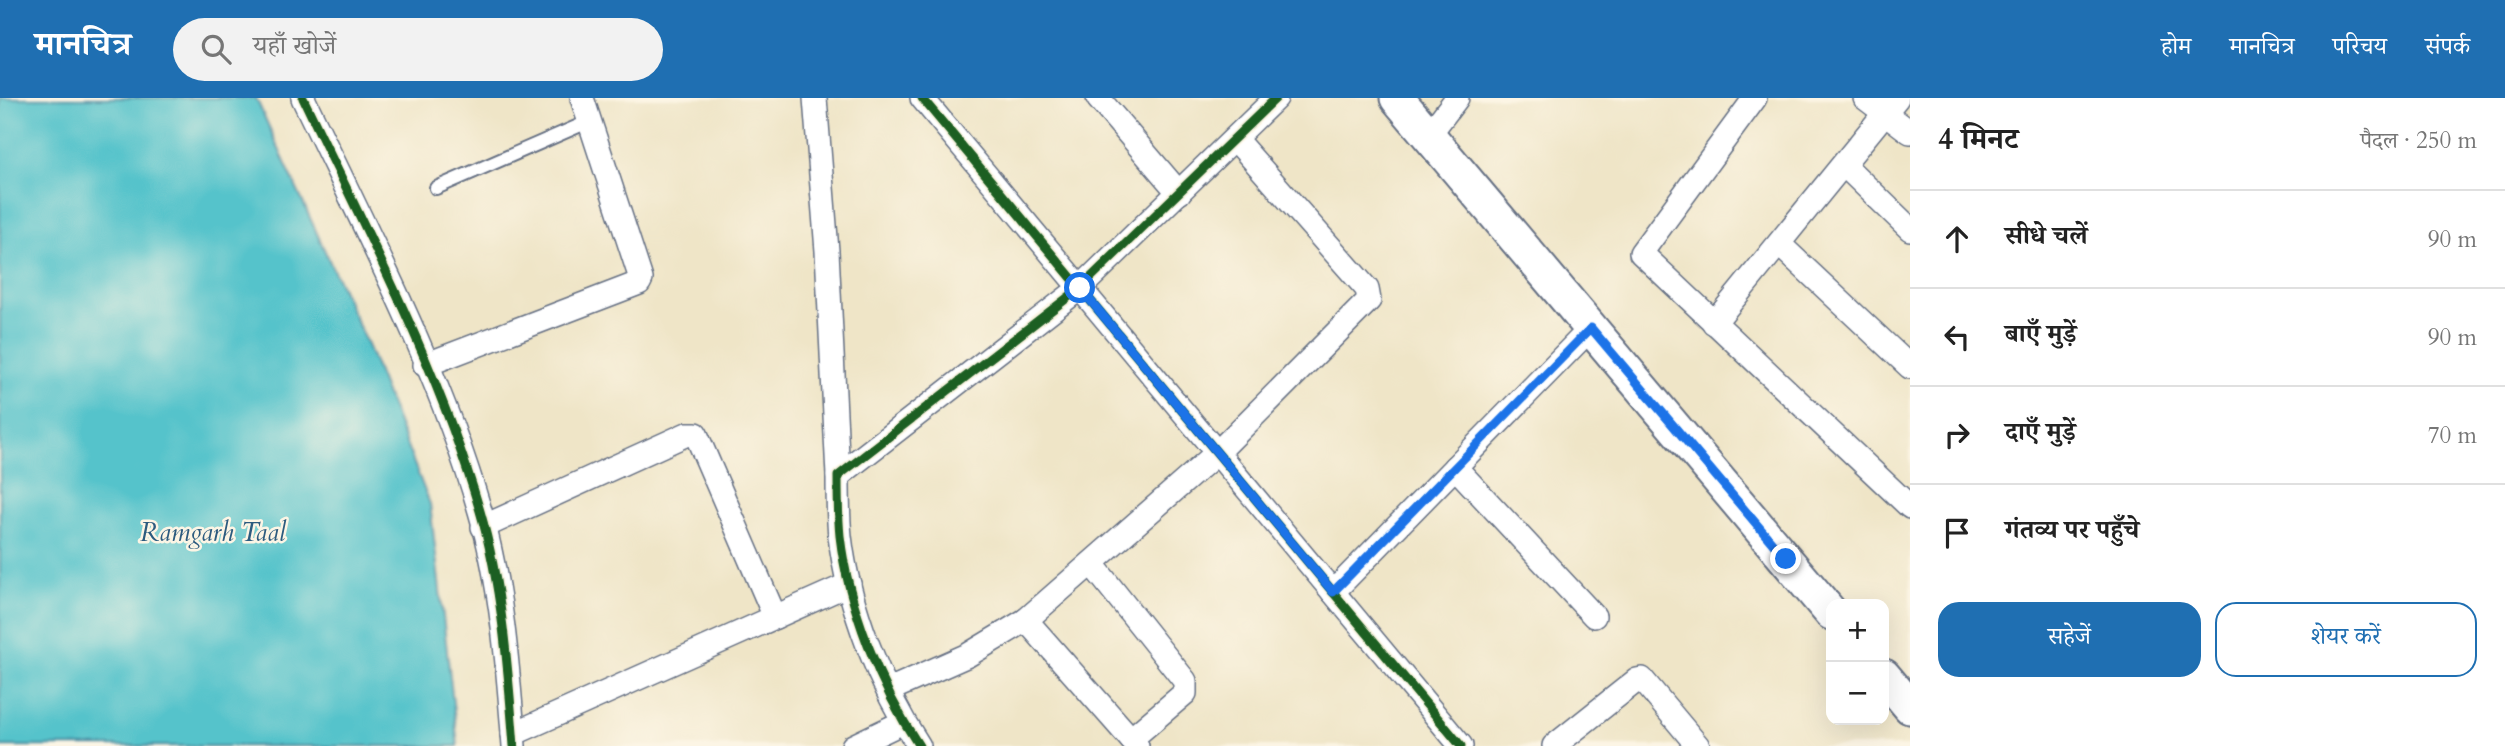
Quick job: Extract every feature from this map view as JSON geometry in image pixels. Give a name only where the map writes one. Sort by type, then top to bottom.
[{"type":"street","points":[[303,98],[403,310],[456,436],[484,527],[496,583],[514,740],[849,584]]},
{"type":"street","points":[[422,357],[639,283],[642,279],[582,98]]},
{"type":"street","points":[[815,98],[827,251],[840,536],[855,611],[903,722],[919,746]]},
{"type":"street","points":[[922,98],[1461,746]]},
{"type":"street","points":[[1098,98],[1179,192]]},
{"type":"street","points":[[838,476],[1080,288],[1276,98]]},
{"type":"street","points":[[1396,98],[1826,607]]},
{"type":"street","points":[[1428,136],[1457,98]]},
{"type":"street","points":[[1755,98],[1641,253],[1910,508]]},
{"type":"street","points":[[1865,98],[1891,105],[1910,132]]},
{"type":"street","points":[[1714,323],[1891,105]]},
{"type":"street","points":[[888,690],[968,656],[1026,620],[1218,452],[1369,300],[1367,289],[1235,139]]},
{"type":"street","points":[[1844,165],[1910,229]]},
{"type":"street","points":[[1779,244],[1910,367]]},
{"type":"street","points":[[1333,592],[1591,328]]},
{"type":"street","points":[[484,527],[687,434],[696,434],[775,617]]},
{"type":"street","points":[[1455,467],[1594,616]]},
{"type":"street","points":[[1026,620],[1134,742],[1185,693],[1185,681],[1092,564]]},
{"type":"street","points":[[1554,746],[1637,680],[1642,679],[1698,746]]},
{"type":"street","points":[[1889,682],[1910,707]]},
{"type":"street","points":[[853,746],[903,722]]},
{"type":"lane","points":[[436,188],[590,121]]},
{"type":"water","name":"Ramgarh Taal","points":[[0,98],[256,98],[365,340],[430,504],[458,746],[0,746]]},
{"type":"cycle path","points":[[303,98],[400,301],[463,457],[494,568],[514,746]]},
{"type":"cycle path","points":[[922,98],[1461,746]]},
{"type":"cycle path","points":[[919,746],[891,698],[858,618],[840,536],[838,476],[1080,288],[1276,98]]},
{"type":"route","points":[[1080,288],[1333,592],[1591,328],[1786,559]]}]
